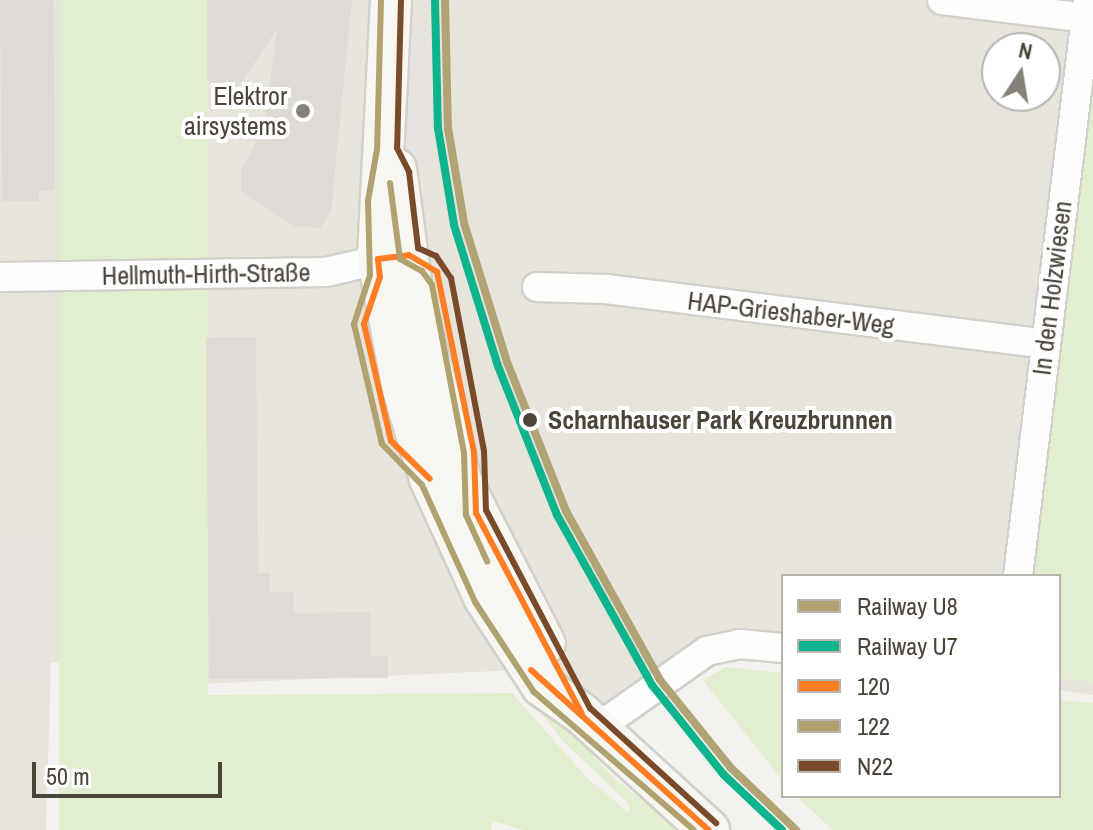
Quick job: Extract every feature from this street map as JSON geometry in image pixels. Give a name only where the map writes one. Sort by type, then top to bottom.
[{"type":"main road","points":[[391,0],[387,150],[394,257],[460,478],[589,722],[709,830]]},
{"type":"street","points":[[942,0],[1087,9]]},
{"type":"street","name":"In den Holzwiesen","points":[[1018,574],[1087,9]]},
{"type":"street","name":"Hellmuth-Hirth-Straße","points":[[0,277],[326,272],[394,257]]},
{"type":"street","name":"HAP-Grieshaber-Weg","points":[[537,287],[606,289],[1045,344]]},
{"type":"street","points":[[589,722],[707,651],[739,644],[781,648]]},
{"type":"shaded area","points":[[0,0],[1093,0],[1093,695],[1061,690],[1061,574],[781,574],[781,663],[723,660],[703,667],[591,745],[523,670],[198,684],[51,662],[46,830],[0,830]]},
{"type":"shaded area","points":[[407,21],[426,21],[426,167],[407,167]]},
{"type":"shaded area","points":[[0,532],[40,532],[40,682],[0,682]]},
{"type":"green space","points":[[59,0],[207,0],[208,695],[512,693],[587,778],[629,813],[630,805],[563,741],[527,695],[544,703],[615,779],[682,830],[523,830],[493,821],[491,830],[59,830]]},
{"type":"green space","points":[[1093,44],[1093,683],[1061,678],[1061,574],[1028,574]]},
{"type":"green space","points":[[726,667],[781,673],[781,778],[703,680]]},
{"type":"green space","points":[[1061,700],[1093,703],[1093,830],[833,830],[798,798],[1061,798]]},
{"type":"building","points":[[0,0],[54,0],[55,190],[39,191],[39,201],[2,202]]},
{"type":"building","name":"Elektror airsystems","points":[[207,0],[352,0],[331,211],[320,228],[294,226],[241,191],[241,171],[264,127],[277,29],[235,92],[218,94],[207,77]]},
{"type":"building","points":[[256,337],[258,573],[270,573],[270,592],[294,592],[294,613],[370,612],[371,656],[388,656],[388,678],[209,679],[206,338]]},
{"type":"rail line","name":"U7","points":[[435,0],[438,128],[454,225],[498,366],[557,515],[652,685],[723,774],[782,830]]},
{"type":"rail line","name":"U8","points":[[445,0],[448,128],[464,223],[507,362],[566,511],[660,680],[731,768],[796,830]]},
{"type":"transit line","name":"122","points":[[381,0],[377,149],[368,201],[370,275],[354,324],[382,444],[422,485],[475,602],[534,692],[694,830]]},
{"type":"transit line","name":"N22","points":[[401,0],[397,148],[409,172],[418,248],[436,256],[451,278],[484,451],[486,510],[590,708],[716,823]]},
{"type":"transit line","name":"122","points":[[390,183],[400,259],[422,271],[432,285],[464,453],[466,515],[487,561]]},
{"type":"transit line","name":"120","points":[[378,259],[409,255],[437,272],[474,452],[476,513],[582,714]]},
{"type":"transit line","name":"120","points":[[378,259],[380,277],[364,324],[391,441],[430,479]]},
{"type":"transit line","name":"120","points":[[531,670],[709,830]]},
{"type":"place","name":"Elektror airsystems","points":[[303,111]]},
{"type":"place","name":"Scharnhauser Park Kreuzbrunnen","points":[[530,420]]}]
